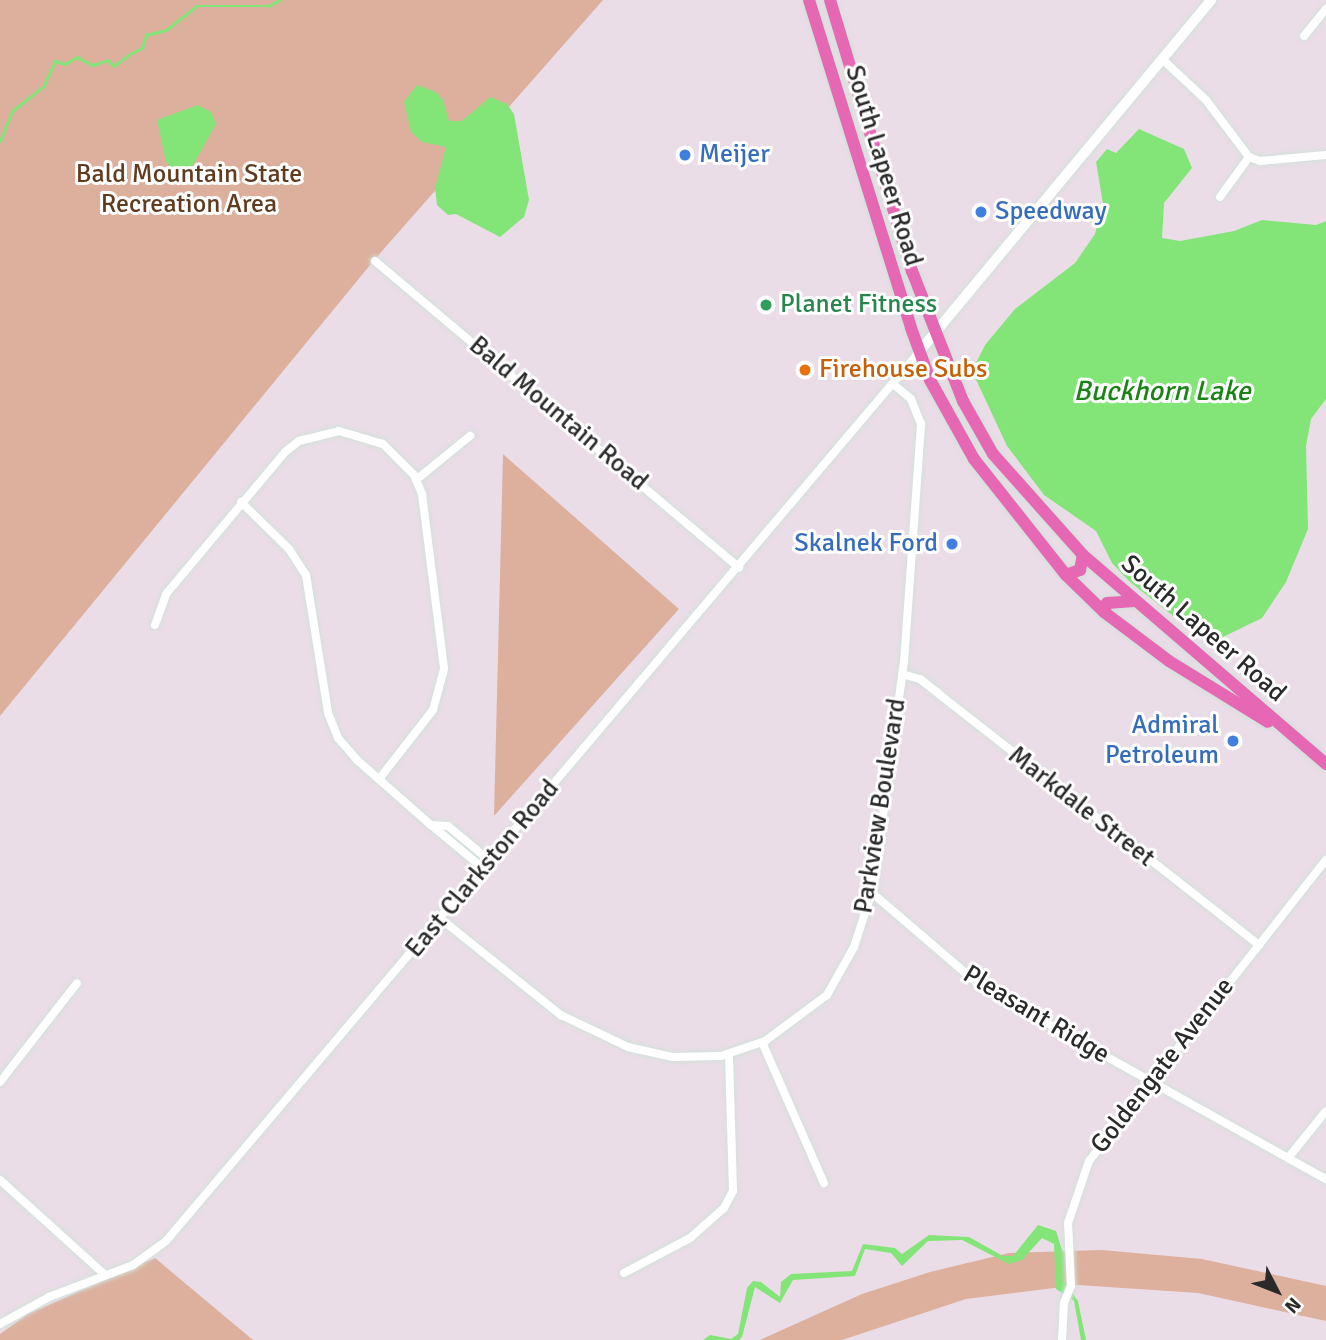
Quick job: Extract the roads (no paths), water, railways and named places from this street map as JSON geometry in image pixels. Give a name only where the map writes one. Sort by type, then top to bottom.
[{"type":"main road","name":"South Lapeer Road","points":[[809,0],[919,352],[974,459],[1066,575],[1104,612],[1169,661],[1284,731]]},
{"type":"main road","name":"South Lapeer Road","points":[[830,0],[901,233],[935,333],[963,401],[993,454],[1083,555],[1284,731],[1326,764]]},
{"type":"main road","points":[[919,352],[1211,0]]},
{"type":"main road","points":[[830,70],[850,68]]},
{"type":"main road","points":[[850,135],[866,141],[891,222],[901,233]]},
{"type":"main road","points":[[1066,575],[1080,570],[1083,555]]},
{"type":"main road","points":[[1104,612],[1107,603],[1134,601]]},
{"type":"street","points":[[1304,36],[1326,9]]},
{"type":"street","points":[[1161,59],[1206,100],[1250,157],[1260,161],[1326,155]]},
{"type":"street","points":[[1220,197],[1250,157]]},
{"type":"street","name":"Bald Mountain Road","points":[[375,261],[739,568]]},
{"type":"street","name":"East Clarkston Road","points":[[0,1324],[104,1274],[146,1258],[166,1241],[739,568],[919,352]]},
{"type":"street","name":"Parkview Boulevard","points":[[441,919],[571,1020],[643,1051],[672,1057],[729,1055],[762,1042],[811,1009],[839,980],[871,892],[902,674],[921,424],[911,399],[893,384]]},
{"type":"street","points":[[155,625],[166,594],[270,466],[299,441],[340,431],[383,444],[416,480],[428,528],[444,669],[433,710],[379,779]]},
{"type":"street","points":[[416,480],[470,436]]},
{"type":"street","points":[[241,502],[289,549],[306,575],[331,724],[352,755],[431,825],[448,826],[487,865]]},
{"type":"street","name":"Markdale Street","points":[[902,674],[920,679],[1259,945]]},
{"type":"street","name":"Goldengate Avenue","points":[[1062,1340],[1064,1303],[1070,1286],[1072,1202],[1089,1161],[1148,1082],[1326,860]]},
{"type":"street","name":"Pleasant Ridge","points":[[871,892],[982,987],[1326,1179]]},
{"type":"street","points":[[0,1082],[77,983]]},
{"type":"street","points":[[762,1042],[824,1183]]},
{"type":"street","points":[[624,1273],[690,1238],[723,1208],[733,1191],[729,1055]]},
{"type":"street","points":[[1288,1158],[1326,1111]]},
{"type":"street","points":[[0,1180],[104,1274]]},
{"type":"water","points":[[417,85],[436,92],[443,100],[449,121],[462,121],[490,97],[507,104],[514,114],[529,200],[524,217],[500,237],[456,214],[448,215],[437,205],[435,188],[446,147],[422,142],[411,132],[404,102]]},
{"type":"water","points":[[198,105],[211,112],[216,124],[188,174],[180,174],[166,162],[157,120]]},
{"type":"water","name":"Buckhorn Lake","points":[[1139,129],[1184,149],[1192,168],[1164,203],[1162,238],[1180,241],[1234,231],[1262,220],[1316,225],[1326,221],[1326,399],[1311,419],[1306,446],[1308,529],[1286,582],[1262,618],[1223,637],[1190,629],[1130,582],[1112,563],[1096,531],[1044,495],[1007,446],[972,371],[985,345],[1015,309],[1075,263],[1095,234],[1103,204],[1096,162],[1107,149],[1116,153]]},
{"type":"water","points":[[1038,1225],[1056,1231],[1064,1256],[1063,1280],[1078,1301],[1086,1340],[1081,1340],[1074,1301],[1056,1289],[1054,1244],[1042,1238],[1022,1260],[1009,1264],[962,1240],[928,1241],[902,1266],[891,1253],[865,1249],[855,1276],[793,1280],[780,1303],[755,1287],[742,1337],[739,1340],[703,1340],[710,1335],[731,1339],[738,1334],[747,1288],[753,1281],[761,1282],[780,1297],[781,1282],[791,1274],[852,1271],[863,1244],[895,1248],[902,1254],[929,1235],[969,1237],[1003,1256],[1013,1256]]},
{"type":"waterway","points":[[132,53],[142,48],[146,35],[166,30],[197,6],[268,6],[280,0]]},
{"type":"waterway","points":[[0,141],[12,111],[43,87],[55,61],[65,64],[77,57],[93,65],[108,60],[114,66],[130,54]]},
{"type":"place","name":"Meijer","points":[[685,155]]},
{"type":"place","name":"Speedway","points":[[981,212]]},
{"type":"place","name":"Planet Fitness","points":[[766,305]]},
{"type":"place","name":"Firehouse Subs","points":[[805,370]]},
{"type":"place","name":"Skalnek Ford","points":[[952,544]]},
{"type":"place","name":"Admiral Petroleum","points":[[1233,741]]},
{"type":"park label","name":"Bald Mountain State Recreation Area","points":[[189,190]]}]
